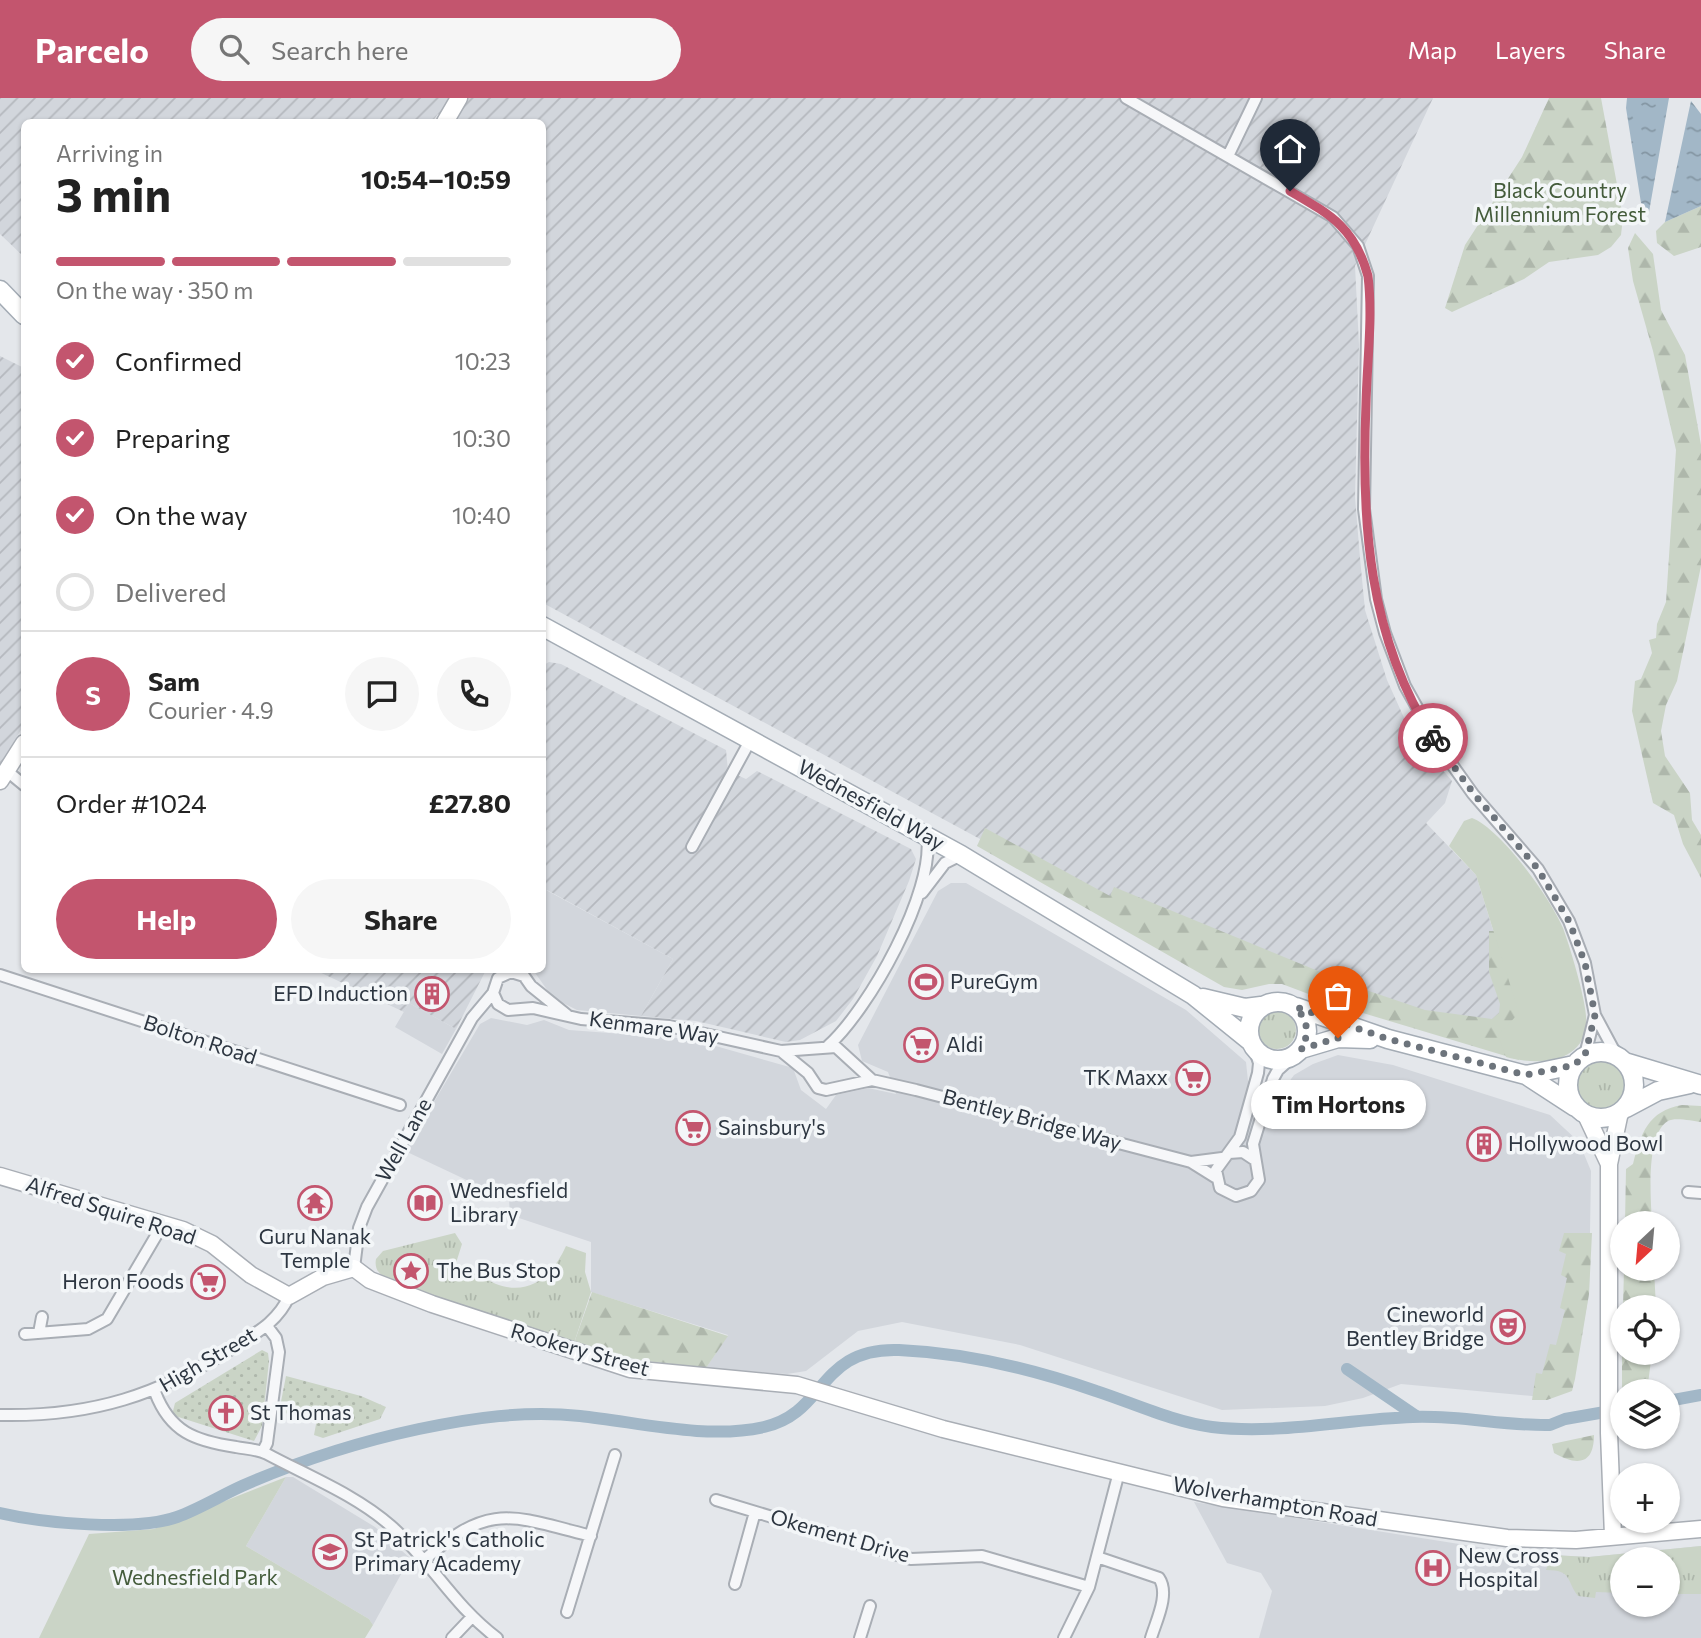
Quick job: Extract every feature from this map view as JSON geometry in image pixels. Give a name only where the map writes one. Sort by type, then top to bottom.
[{"type":"main road","points":[[0,290],[21,312]]},
{"type":"main road","points":[[0,298],[21,313]]},
{"type":"main road","name":"Wednesfield Way","points":[[546,628],[961,855],[1193,995],[1252,1044]]},
{"type":"main road","name":"Wednesfield Way","points":[[1193,995],[1245,1008],[1261,1006]]},
{"type":"main road","points":[[1388,1039],[1338,1038],[1278,1060],[1267,1058],[1252,1044],[1249,1025],[1261,1006],[1278,1001],[1388,1039],[1526,1075],[1580,1111],[1602,1119],[1658,1091],[1696,1084]]},
{"type":"main road","points":[[1296,1007],[1305,1018],[1308,1030],[1299,1051]]},
{"type":"main road","points":[[1526,1075],[1580,1060],[1597,1052],[1696,1084]]},
{"type":"main road","points":[[1621,1059],[1634,1083],[1633,1095],[1623,1110]]},
{"type":"main road","points":[[1580,1060],[1567,1086],[1580,1111]]},
{"type":"street","points":[[447,119],[459,98]]},
{"type":"street","points":[[1126,98],[1333,217],[1348,232],[1364,261],[1370,289],[1364,509],[1374,586],[1385,633],[1405,686],[1438,746],[1474,794],[1538,869],[1564,911],[1585,963],[1595,1015],[1621,1059]]},
{"type":"street","points":[[1228,156],[1256,98]]},
{"type":"street","points":[[692,847],[751,739]]},
{"type":"street","points":[[21,748],[3,776],[21,784]]},
{"type":"street","points":[[918,898],[928,855],[927,836]]},
{"type":"street","points":[[808,1073],[809,1059],[848,1028],[876,985],[918,898],[945,863],[961,855]]},
{"type":"street","points":[[516,973],[524,976],[531,986],[567,1015]]},
{"type":"street","points":[[498,974],[495,999],[508,1010],[520,1009],[530,999],[531,986]]},
{"type":"street","name":"Bolton Road","points":[[0,975],[400,1105]]},
{"type":"street","name":"Well Lane","points":[[354,1268],[359,1228],[367,1207],[472,1018],[495,999]]},
{"type":"street","name":"Kenmare Way","points":[[520,1009],[533,1008],[567,1015],[669,1026],[780,1051]]},
{"type":"street","points":[[1580,1060],[1595,1015]]},
{"type":"street","points":[[845,1084],[850,1078],[848,1028]]},
{"type":"street","points":[[1216,1177],[1225,1156],[1240,1137],[1258,1073],[1259,1063],[1252,1044]]},
{"type":"street","points":[[780,1051],[836,1047],[872,1080]]},
{"type":"street","points":[[780,1051],[808,1073],[812,1082],[826,1090],[872,1080]]},
{"type":"street","points":[[1191,1162],[1216,1177],[1225,1192],[1236,1196],[1247,1194],[1259,1180],[1253,1144],[1273,1079],[1278,1070],[1299,1051]]},
{"type":"street","name":"Bentley Bridge Way","points":[[872,1080],[1191,1162]]},
{"type":"street","points":[[1613,1536],[1609,1433],[1609,1164],[1623,1110]]},
{"type":"street","points":[[1580,1111],[1609,1164]]},
{"type":"street","points":[[1191,1162],[1243,1152],[1255,1160]]},
{"type":"street","name":"Alfred Squire Road","points":[[0,1176],[163,1224],[212,1244],[251,1275],[289,1296]]},
{"type":"street","points":[[1688,1192],[1701,1194]]},
{"type":"street","points":[[26,1334],[88,1329],[107,1319],[163,1224]]},
{"type":"street","name":"High Street","points":[[0,1415],[84,1411],[155,1392],[267,1326],[284,1309],[289,1296],[323,1277],[354,1268]]},
{"type":"street","name":"Rookery Street","points":[[354,1268],[370,1280],[432,1304],[630,1369],[797,1385],[817,1390]]},
{"type":"street","points":[[39,1333],[42,1317]]},
{"type":"street","points":[[263,1451],[267,1443],[279,1352],[276,1338],[267,1326]]},
{"type":"street","name":"Wolverhampton Road","points":[[817,1390],[943,1429],[1223,1498],[1507,1538],[1576,1540],[1701,1529]]},
{"type":"street","points":[[155,1392],[170,1422],[183,1431],[213,1444],[263,1451],[389,1524],[471,1618],[496,1638]]},
{"type":"street","points":[[567,1612],[615,1455]]},
{"type":"street","points":[[1064,1638],[1089,1587],[1119,1472]]},
{"type":"street","name":"Okement Drive","points":[[716,1500],[911,1559],[982,1556],[1089,1587]]},
{"type":"street","points":[[735,1584],[755,1512]]},
{"type":"street","points":[[423,1561],[456,1533],[492,1518],[520,1518],[590,1536]]},
{"type":"street","points":[[1097,1557],[1159,1578],[1163,1584],[1163,1595],[1151,1638]]},
{"type":"street","points":[[860,1638],[870,1605]]},
{"type":"street","points":[[452,1638],[471,1618]]},
{"type":"shaded area","points":[[0,98],[1433,98],[1355,266],[1359,345],[1355,497],[1360,558],[1365,610],[1387,680],[1410,731],[1452,781],[1445,803],[1426,823],[1476,875],[1519,1014],[1498,1035],[1215,966],[546,605],[546,119],[450,119],[438,114],[434,119],[21,119],[21,254],[0,234]]},
{"type":"shaded area","points":[[0,356],[21,366],[21,730],[0,764]]},
{"type":"shaded area","points":[[546,664],[561,664],[726,750],[728,771],[746,779],[757,771],[911,849],[916,859],[877,956],[853,999],[836,1021],[800,1040],[786,1042],[696,1021],[641,1016],[673,959],[546,891]]},
{"type":"shaded area","points":[[951,883],[966,883],[1186,1010],[1246,1062],[1248,1081],[1283,1090],[1294,1075],[1313,1064],[1338,1055],[1393,1065],[1550,1115],[1579,1142],[1591,1171],[1589,1294],[1572,1387],[1543,1397],[1401,1384],[1363,1398],[1325,1406],[1222,1410],[1020,1345],[902,1322],[858,1331],[806,1371],[787,1374],[706,1368],[728,1335],[591,1292],[591,1242],[510,1215],[509,1200],[405,1151],[480,1024],[491,1018],[527,1025],[544,1020],[569,1030],[691,1039],[793,1068],[801,1090],[826,1109],[836,1095],[868,1088],[896,1094],[888,1072],[862,1061],[858,1045],[938,891]]},
{"type":"shaded area","points":[[546,890],[673,959],[641,1016],[577,1010],[553,998],[535,973],[546,973]]},
{"type":"shaded area","points":[[321,973],[484,973],[456,1029],[409,1003],[404,1012]]},
{"type":"shaded area","points":[[409,1003],[456,1029],[442,1054],[395,1027]]},
{"type":"shaded area","name":"St Patrick's Catholic Primary Academy","points":[[286,1477],[293,1477],[375,1527],[410,1558],[373,1625],[369,1619],[246,1546]]},
{"type":"shaded area","name":"New Cross Hospital","points":[[1194,1502],[1516,1553],[1589,1557],[1610,1555],[1610,1617],[1680,1617],[1680,1548],[1701,1546],[1701,1638],[1259,1638],[1272,1591],[1261,1573],[1227,1563]]},
{"type":"green space","name":"Black Country Millennium Forest","points":[[1549,98],[1601,98],[1623,217],[1621,235],[1611,247],[1598,255],[1549,262],[1524,279],[1452,312],[1445,308],[1465,245],[1522,157]]},
{"type":"green space","name":"Black Country Millennium Forest","points":[[1701,206],[1701,247],[1674,256],[1657,243],[1656,231],[1665,222]]},
{"type":"green space","name":"Black Country Millennium Forest","points":[[1635,233],[1653,254],[1661,310],[1685,355],[1701,445],[1701,566],[1677,681],[1666,705],[1661,731],[1665,756],[1690,793],[1692,820],[1701,835],[1701,878],[1683,844],[1674,815],[1653,803],[1632,711],[1635,681],[1641,679],[1652,653],[1649,640],[1656,638],[1657,624],[1666,602],[1676,450],[1653,351],[1633,281],[1628,248]]},
{"type":"green space","points":[[1472,818],[1497,836],[1524,866],[1548,900],[1563,928],[1586,1016],[1585,1032],[1579,1044],[1560,1058],[1533,1061],[1506,1057],[1498,1035],[1519,1013],[1476,875],[1449,846],[1464,821]]},
{"type":"green space","points":[[985,828],[1110,896],[1114,887],[1357,987],[1425,1010],[1492,1019],[1499,1013],[1500,1004],[1489,972],[1489,931],[1499,931],[1528,886],[1519,1060],[1343,1007],[1282,984],[1242,990],[1224,987],[977,846]]},
{"type":"green space","points":[[1277,1011],[1290,1017],[1296,1030],[1290,1043],[1277,1049],[1264,1043],[1258,1030],[1264,1017]]},
{"type":"green space","points":[[1601,1059],[1618,1067],[1626,1084],[1618,1101],[1601,1109],[1584,1101],[1576,1084],[1584,1067]]},
{"type":"green space","points":[[1682,1105],[1701,1106],[1701,1122],[1671,1120],[1661,1128],[1656,1139],[1651,1169],[1652,1211],[1625,1211],[1626,1169],[1633,1164],[1648,1125],[1661,1112]]},
{"type":"green space","points":[[455,1233],[462,1244],[456,1263],[491,1282],[508,1287],[519,1288],[539,1281],[554,1266],[566,1246],[586,1253],[585,1272],[591,1292],[574,1343],[400,1285],[382,1276],[377,1269],[376,1259],[383,1251]]},
{"type":"green space","points":[[1564,1233],[1592,1233],[1589,1294],[1575,1379],[1572,1391],[1547,1400],[1532,1400],[1536,1373],[1542,1374],[1550,1344],[1556,1345],[1565,1310],[1560,1308],[1567,1278],[1561,1275],[1566,1254],[1559,1251]]},
{"type":"green space","points":[[1624,1281],[1655,1281],[1655,1295],[1623,1295]]},
{"type":"green space","points":[[592,1292],[728,1336],[706,1368],[638,1360],[574,1343]]},
{"type":"green space","points":[[262,1350],[268,1353],[269,1361],[262,1426],[254,1441],[172,1415],[175,1403]]},
{"type":"green space","points":[[1622,1365],[1650,1365],[1649,1379],[1622,1379]]},
{"type":"green space","points":[[286,1376],[361,1396],[386,1407],[380,1419],[323,1438],[314,1435],[317,1419],[279,1412]]},
{"type":"green space","points":[[1594,1435],[1591,1452],[1583,1460],[1570,1460],[1554,1453],[1552,1444]]},
{"type":"green space","name":"Wednesfield Park","points":[[286,1477],[246,1546],[369,1619],[373,1625],[365,1638],[39,1638],[89,1534],[154,1529]]},
{"type":"green space","points":[[1701,1546],[1701,1594],[1680,1594],[1680,1548]]},
{"type":"green space","points":[[1533,1554],[1589,1557],[1610,1555],[1610,1593],[1596,1592],[1595,1598],[1578,1596],[1568,1577],[1561,1572],[1546,1570],[1548,1564],[1523,1563]]},
{"type":"water","points":[[1627,98],[1669,98],[1649,212],[1641,203],[1626,108]]},
{"type":"water","points":[[1691,101],[1701,114],[1701,206],[1665,222]]},
{"type":"waterway","points":[[0,1513],[89,1524],[159,1522],[185,1514],[285,1468],[329,1453],[419,1429],[499,1416],[559,1414],[672,1429],[742,1431],[785,1420],[800,1409],[837,1369],[853,1359],[873,1352],[899,1350],[974,1358],[1024,1369],[1168,1417],[1212,1427],[1262,1429],[1430,1417],[1550,1425],[1565,1419],[1610,1411]]},
{"type":"waterway","points":[[1347,1369],[1416,1416]]},
{"type":"waterway","points":[[1680,1399],[1701,1395]]},
{"type":"way so far","points":[[1338,1038],[1301,1049],[1308,1030],[1305,1018],[1296,1007],[1388,1039],[1526,1075],[1574,1065],[1585,1055],[1595,1015],[1585,963],[1569,921],[1538,869],[1474,794],[1433,738]]},
{"type":"place","name":"PureGym","points":[[926,982]]},
{"type":"place","name":"EFD Induction","points":[[432,994]]},
{"type":"place","name":"Tim Hortons","points":[[1338,1038]]},
{"type":"place","name":"Aldi","points":[[921,1045]]},
{"type":"place","name":"TK Maxx","points":[[1193,1078]]},
{"type":"place","name":"Sainsbury's","points":[[693,1128]]},
{"type":"place","name":"Hollywood Bowl","points":[[1484,1144]]},
{"type":"place","name":"Guru Nanak Temple","points":[[315,1203]]},
{"type":"place","name":"Wednesfield Library","points":[[425,1203]]},
{"type":"place","name":"The Bus Stop","points":[[411,1271]]},
{"type":"place","name":"Heron Foods","points":[[208,1282]]},
{"type":"place","name":"Cineworld Bentley Bridge","points":[[1508,1327]]},
{"type":"place","name":"St Thomas","points":[[226,1413]]},
{"type":"place","name":"St Patrick's Catholic Primary Academy","points":[[330,1552]]},
{"type":"place","name":"New Cross Hospital","points":[[1433,1568]]},
{"type":"route","points":[[1290,191],[1333,217],[1348,232],[1364,261],[1368,276],[1370,289],[1364,440],[1367,539],[1376,599],[1385,633],[1405,686],[1433,738]]}]
